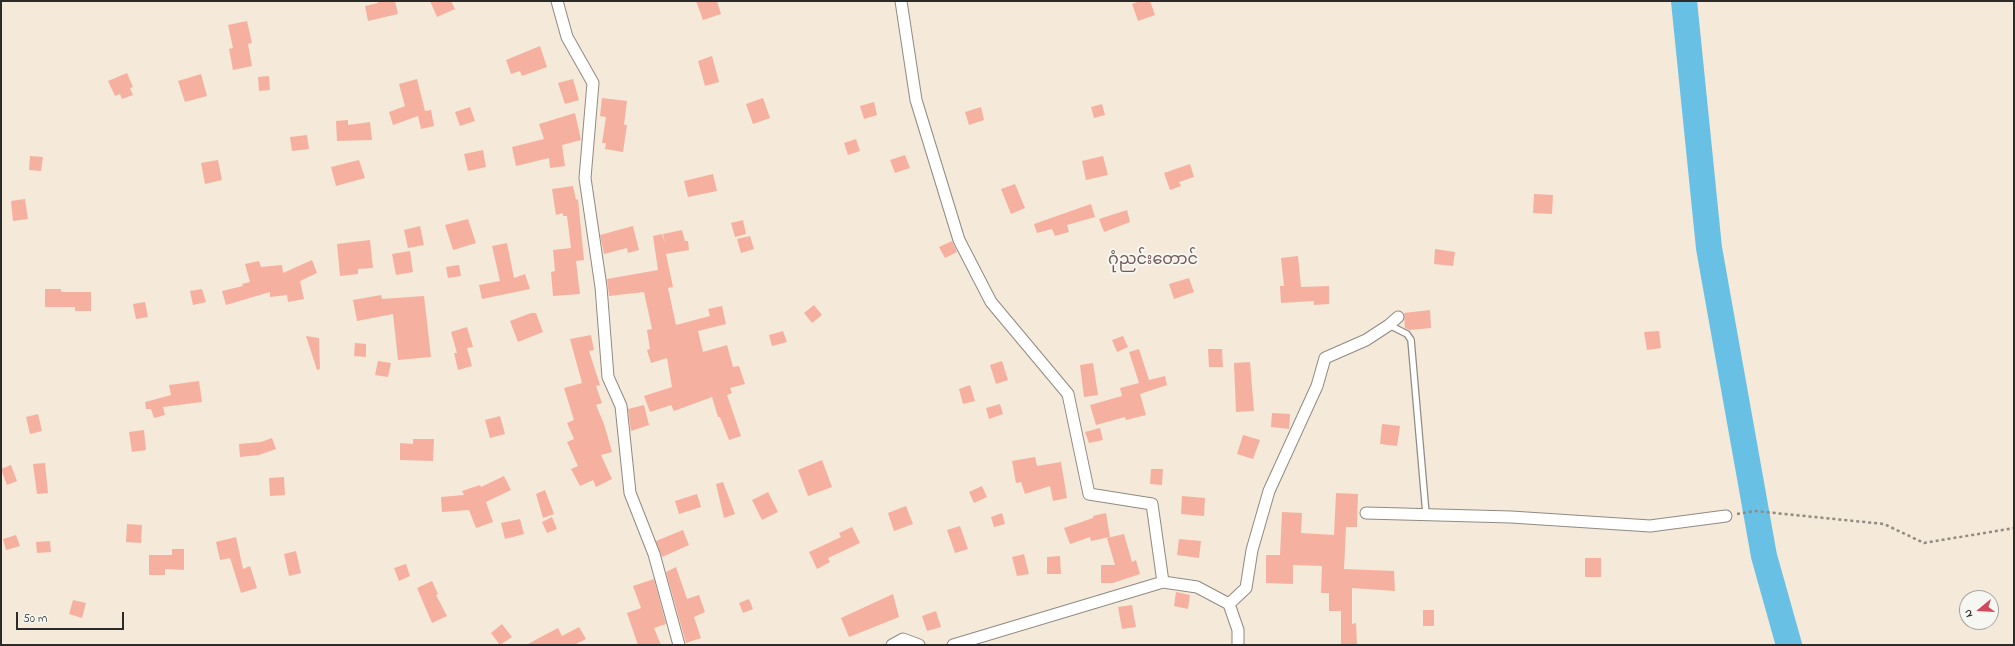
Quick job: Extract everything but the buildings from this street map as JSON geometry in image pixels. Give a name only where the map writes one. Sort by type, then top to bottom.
[{"type":"street","points":[[557,1],[567,37],[593,83],[585,178],[601,287],[608,377],[621,406],[630,493],[654,554],[678,645]]},
{"type":"street","points":[[901,1],[916,100],[959,240],[991,302],[1068,394],[1089,494],[1152,504],[1163,582]]},
{"type":"street","points":[[1229,604],[1246,588],[1252,550],[1269,491],[1317,386],[1324,358],[1366,340],[1389,325],[1398,317]]},
{"type":"street","points":[[1366,513],[1511,517],[1650,526],[1726,516]]},
{"type":"street","points":[[953,645],[1163,582],[1197,587],[1229,604],[1238,630],[1238,645]]},
{"type":"street","points":[[892,645],[903,640],[919,645]]},
{"type":"lane","points":[[1389,325],[1408,334],[1411,340],[1426,514]]},
{"type":"path","points":[[1726,516],[1755,511],[1884,524],[1924,543],[2014,528]]},
{"type":"waterway","points":[[1684,1],[1709,248],[1764,556],[1789,645]]},
{"type":"district","name":"ဂုံညင်းတောင်","points":[[1153,261]]}]
